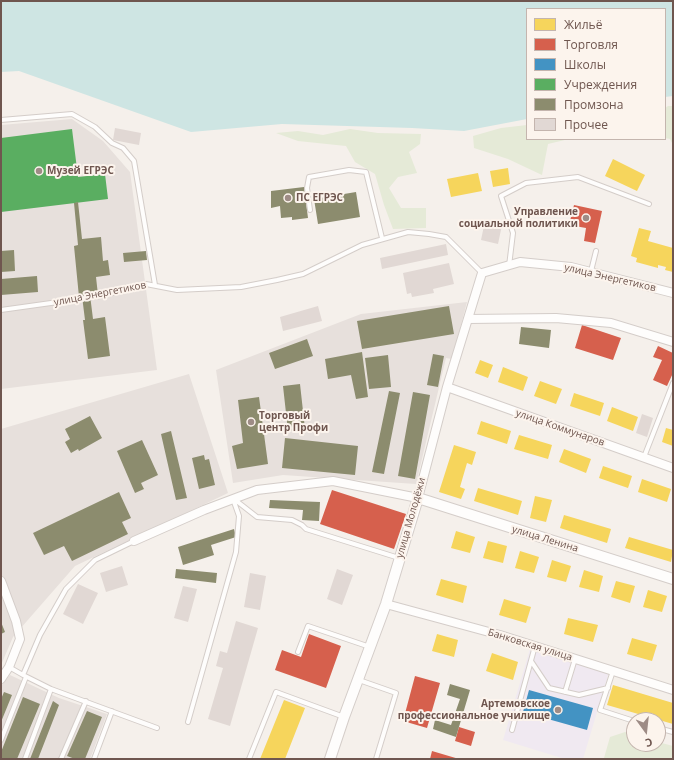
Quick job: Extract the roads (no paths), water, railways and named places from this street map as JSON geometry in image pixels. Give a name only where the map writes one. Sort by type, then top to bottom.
[{"type":"street","name":"улица Энергетиков","points":[[482,273],[520,262],[571,267],[673,292]]},
{"type":"street","name":"улица Молодёжи","points":[[330,759],[386,604],[418,498],[447,387],[482,273]]},
{"type":"street","points":[[468,319],[556,318],[611,323],[673,342]]},
{"type":"street","name":"улица Коммунаров","points":[[447,387],[673,468]]},
{"type":"street","points":[[134,541],[204,510],[257,490],[333,481],[418,498]]},
{"type":"street","name":"улица Ленина","points":[[418,498],[673,579]]},
{"type":"street","points":[[1,581],[16,621],[20,639],[9,667],[1,679]]},
{"type":"street","name":"Банковская улица","points":[[386,604],[535,646],[673,690]]},
{"type":"lane","points":[[1,120],[72,114],[95,126],[112,143],[123,148],[134,161],[154,285]]},
{"type":"lane","points":[[310,210],[307,188],[309,177],[349,170],[366,172],[382,238]]},
{"type":"lane","points":[[509,266],[513,233],[501,196],[526,183],[578,177],[649,204]]},
{"type":"lane","name":"улица Энергетиков","points":[[1,310],[101,296],[146,284],[177,290],[241,287],[303,274],[362,244],[408,232],[446,237],[482,273]]},
{"type":"lane","points":[[591,272],[596,251]]},
{"type":"lane","points":[[644,458],[673,382]]},
{"type":"lane","points":[[233,498],[257,517],[292,520],[302,525],[306,529],[400,558]]},
{"type":"lane","points":[[188,722],[236,552],[239,516],[233,498]]},
{"type":"lane","points":[[1,740],[40,635],[66,589],[95,560],[134,541]]},
{"type":"lane","points":[[298,652],[308,626],[370,647]]},
{"type":"lane","points":[[512,730],[535,646]]},
{"type":"lane","points":[[565,692],[575,659]]},
{"type":"lane","points":[[531,661],[549,688],[579,695],[608,688]]},
{"type":"lane","points":[[9,667],[51,689],[157,728]]},
{"type":"lane","points":[[613,671],[600,710],[626,718]]},
{"type":"lane","points":[[358,680],[396,693],[376,759]]},
{"type":"lane","points":[[25,759],[51,689]]},
{"type":"lane","points":[[249,759],[276,692],[344,717]]},
{"type":"lane","points":[[61,759],[86,701]]},
{"type":"lane","points":[[94,759],[112,711]]},
{"type":"water","points":[[1,1],[673,1],[673,96],[666,97],[666,8],[526,8],[526,119],[464,131],[282,124],[191,132],[19,71],[1,72]]},
{"type":"place","name":"Музей ЕГРЭС","points":[[39,171]]},
{"type":"place","name":"ПС ЕГРЭС","points":[[288,198]]},
{"type":"place","name":"Управление социальной политики","points":[[586,218]]},
{"type":"place","name":"Торговый центр Профи","points":[[251,422]]},
{"type":"place","name":"Артемовское профессиональное училище","points":[[558,710]]}]
